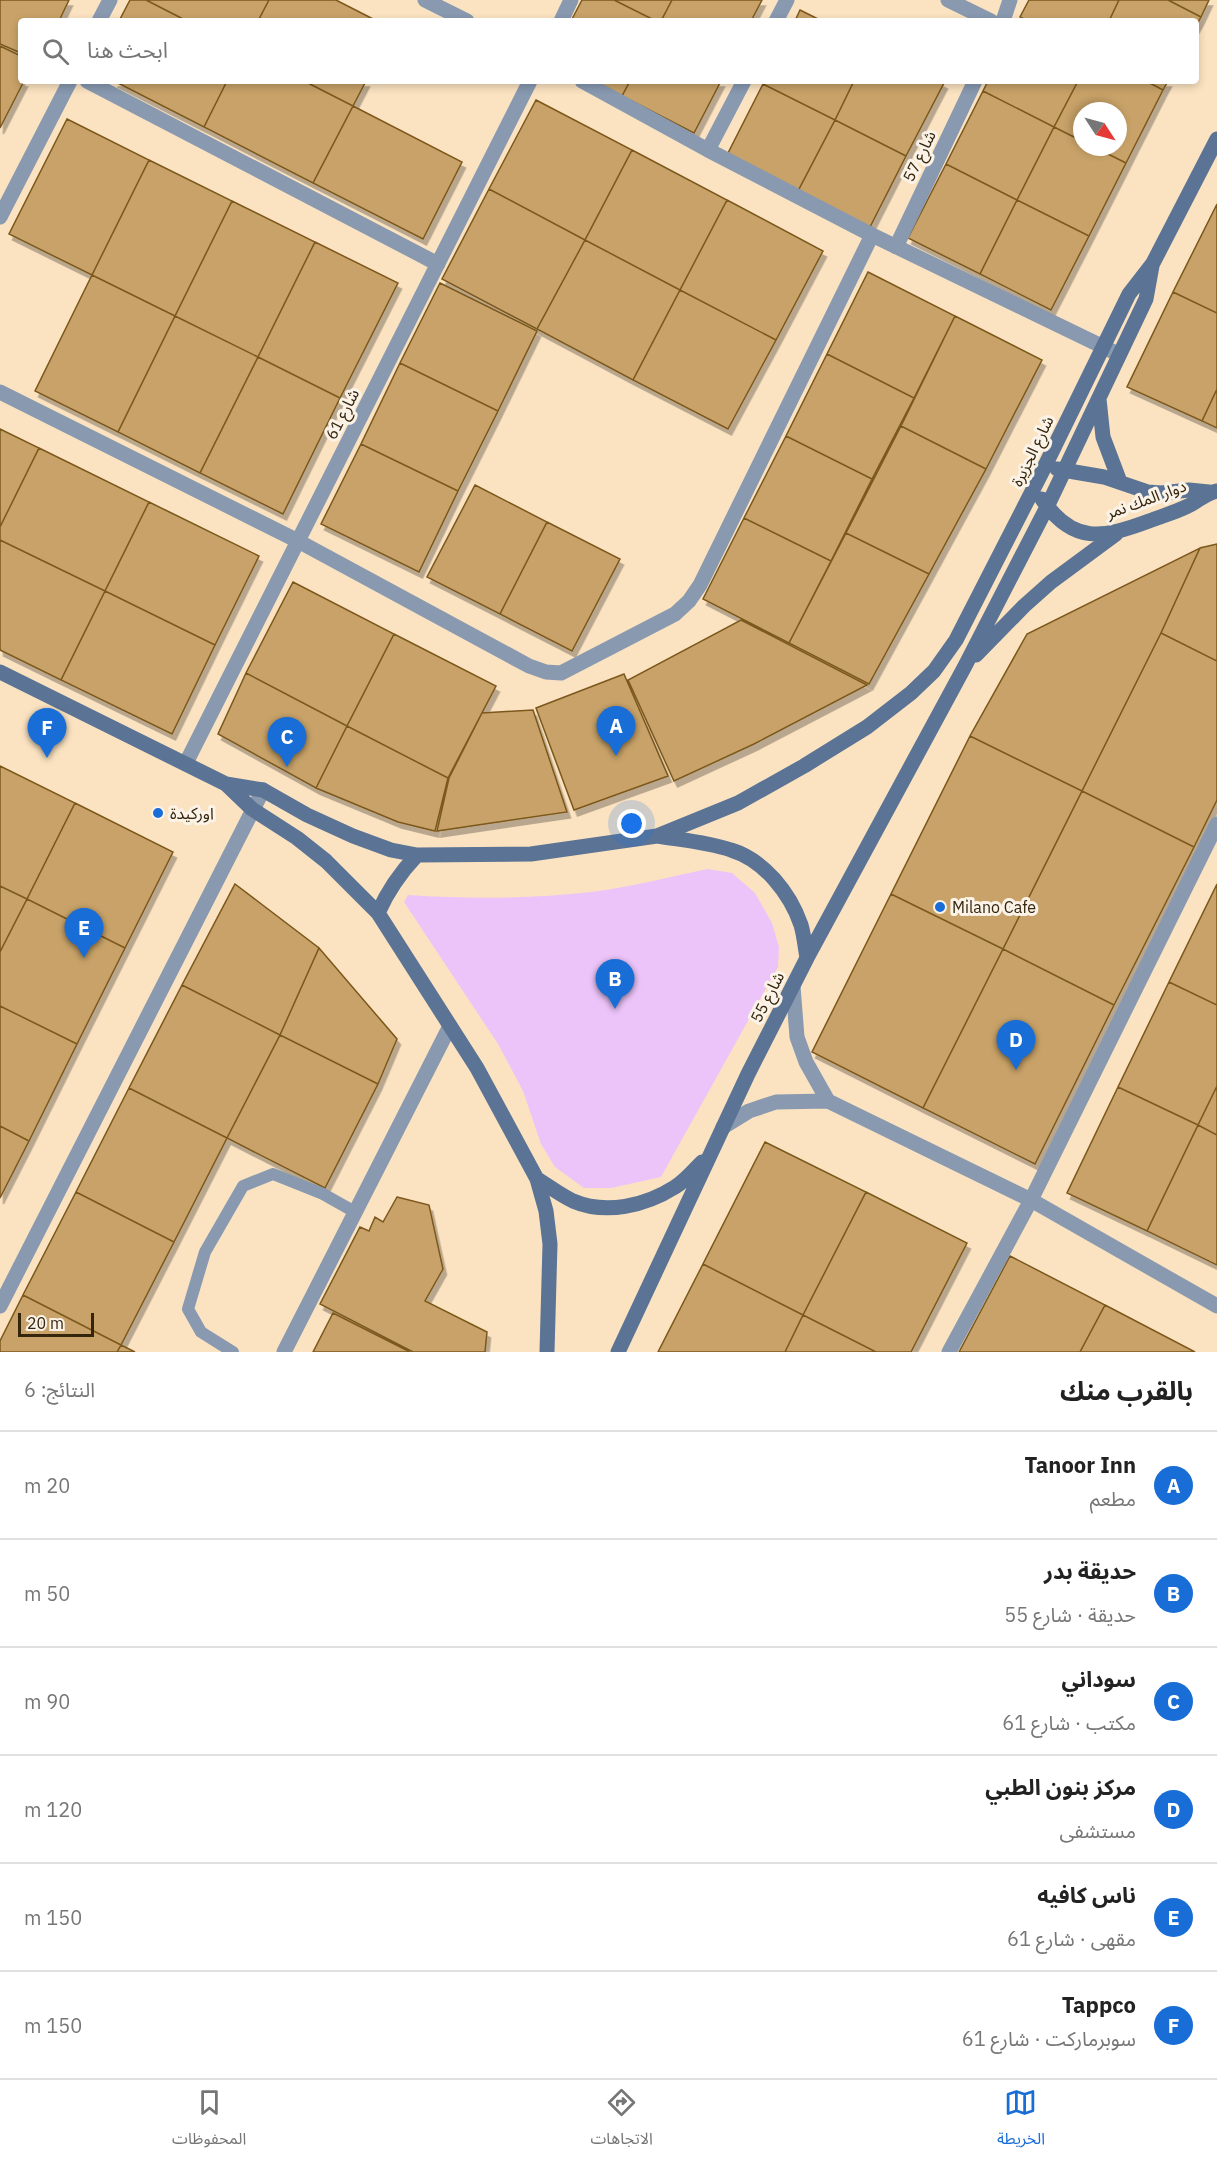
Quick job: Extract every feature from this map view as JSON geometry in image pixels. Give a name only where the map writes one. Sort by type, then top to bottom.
[{"type":"street","points":[[101,18],[110,0]]},
{"type":"street","points":[[425,0],[461,18]]},
{"type":"street","points":[[562,18],[571,0]]},
{"type":"street","points":[[778,18],[787,0]]},
{"type":"street","points":[[948,0],[985,18]]},
{"type":"street","points":[[1004,18],[1010,0]]},
{"type":"street","points":[[0,217],[68,84]]},
{"type":"street","points":[[93,84],[438,264]]},
{"type":"street","name":"شارع 61","points":[[186,763],[528,84]]},
{"type":"street","points":[[587,84],[872,236],[1118,354]]},
{"type":"street","points":[[708,150],[742,84]]},
{"type":"street","name":"شارع 57","points":[[896,247],[974,84]]},
{"type":"street","name":"شارع الجزيرة","points":[[657,836],[738,802],[813,761],[867,727],[911,693],[946,657],[969,618],[1129,294],[1153,263],[1217,139]]},
{"type":"street","points":[[0,392],[298,541],[529,666],[546,672],[561,673],[675,614],[689,601],[700,585],[872,236]]},
{"type":"street","name":"شارع الجزيرة","points":[[966,666],[1047,507],[1146,299],[1153,263]]},
{"type":"street","points":[[1099,395],[1102,437],[1120,482]]},
{"type":"street","points":[[1039,479],[1065,469],[1104,477],[1148,492],[1213,491]]},
{"type":"street","name":"دوار المك نمر","points":[[1039,479],[1047,507],[1072,527],[1084,534],[1095,535],[1120,532],[1190,506],[1213,491]]},
{"type":"street","points":[[966,666],[1024,606],[1051,582],[1120,532]]},
{"type":"street","name":"شارع 55","points":[[618,1352],[723,1127],[807,958],[966,666]]},
{"type":"street","points":[[0,672],[226,784],[252,809],[297,838],[326,861],[378,913],[477,1068],[537,1179],[546,1211],[550,1244],[547,1352]]},
{"type":"street","points":[[226,784],[263,790],[353,836],[391,850],[417,855],[531,854],[657,836],[730,849],[750,858],[768,873],[787,896],[801,926],[807,958]]},
{"type":"street","points":[[0,1306],[263,790]]},
{"type":"street","points":[[949,1352],[1031,1200],[1217,824]]},
{"type":"street","points":[[378,913],[389,890],[417,855]]},
{"type":"street","points":[[793,986],[797,1037],[806,1062],[828,1101]]},
{"type":"street","points":[[284,1352],[450,1026]]},
{"type":"street","points":[[723,1127],[749,1111],[777,1102],[828,1101],[1031,1200],[1217,1305]]},
{"type":"street","points":[[537,1179],[575,1202],[614,1208],[647,1202],[676,1186],[710,1155]]},
{"type":"lane","points":[[232,1352],[201,1332],[189,1309],[205,1252],[243,1186],[273,1174],[323,1194],[355,1212]]},
{"type":"shaded area","points":[[708,869],[732,873],[755,893],[772,923],[779,947],[778,967],[661,1177],[611,1188],[584,1188],[555,1167],[541,1144],[523,1091],[498,1044],[404,902],[408,895],[500,898],[591,892]]},
{"type":"building","points":[[0,0],[69,0],[60,18],[18,18],[18,52],[0,44]]},
{"type":"building","points":[[130,0],[146,0],[181,18],[121,18]]},
{"type":"building","points":[[146,0],[269,0],[260,18],[181,18]]},
{"type":"building","points":[[269,0],[336,0],[371,18],[260,18]]},
{"type":"building","points":[[582,0],[614,0],[650,18],[573,18]]},
{"type":"building","points":[[614,0],[672,0],[663,18],[650,18]]},
{"type":"building","points":[[672,0],[762,0],[753,18],[663,18]]},
{"type":"building","points":[[1029,0],[1119,0],[1110,18],[1020,17]]},
{"type":"building","points":[[1119,0],[1168,0],[1201,17],[1199,21],[1199,18],[1110,18]]},
{"type":"building","points":[[1168,0],[1209,0],[1201,17]]},
{"type":"building","points":[[800,10],[816,18],[796,18]]},
{"type":"building","points":[[0,46],[18,55],[18,84],[22,84],[0,128]]},
{"type":"building","points":[[120,84],[226,84],[204,127]]},
{"type":"building","points":[[226,84],[310,84],[353,106],[313,183],[204,127]]},
{"type":"building","points":[[310,84],[364,84],[353,106]]},
{"type":"building","points":[[598,84],[628,84],[622,96]]},
{"type":"building","points":[[628,84],[719,84],[694,133],[622,96]]},
{"type":"building","points":[[763,84],[853,84],[835,120]]},
{"type":"building","points":[[763,84],[835,120],[797,193],[726,157]]},
{"type":"building","points":[[853,84],[943,84],[906,156],[835,120]]},
{"type":"building","points":[[986,84],[1076,84],[1054,127],[983,91]]},
{"type":"building","points":[[1076,84],[1152,84],[1163,90],[1126,163],[1112,156],[1127,156],[1127,102],[1073,102],[1073,136],[1054,127]]},
{"type":"building","points":[[1152,84],[1166,84],[1163,90]]},
{"type":"building","points":[[983,91],[1054,127],[1017,200],[946,164]]},
{"type":"building","points":[[536,100],[632,150],[585,240],[489,189]]},
{"type":"building","points":[[353,106],[462,162],[423,239],[313,183]]},
{"type":"building","points":[[67,119],[149,160],[92,275],[9,234]]},
{"type":"building","points":[[835,120],[906,156],[869,229],[797,193]]},
{"type":"building","points":[[1054,127],[1073,136],[1073,156],[1112,156],[1126,163],[1089,236],[1017,200]]},
{"type":"building","points":[[632,150],[727,200],[680,290],[585,240]]},
{"type":"building","points":[[149,160],[232,201],[175,316],[92,275]]},
{"type":"building","points":[[946,164],[1017,200],[980,274],[908,238]]},
{"type":"building","points":[[489,189],[585,240],[537,329],[442,279]]},
{"type":"building","points":[[727,200],[823,251],[776,340],[680,290]]},
{"type":"building","points":[[1017,200],[1089,236],[1051,310],[980,274]]},
{"type":"building","points":[[232,201],[315,242],[258,357],[175,316]]},
{"type":"building","points":[[1217,204],[1217,313],[1173,292]]},
{"type":"building","points":[[585,240],[680,290],[633,380],[537,329]]},
{"type":"building","points":[[315,242],[398,283],[340,398],[258,357]]},
{"type":"building","points":[[868,272],[955,316],[914,398],[827,354]]},
{"type":"building","points":[[92,275],[175,316],[118,432],[35,391]]},
{"type":"building","points":[[440,283],[537,331],[498,411],[400,363]]},
{"type":"building","points":[[680,290],[776,340],[728,429],[633,380]]},
{"type":"building","points":[[1173,292],[1217,313],[1217,389],[1202,421],[1127,387]]},
{"type":"building","points":[[175,316],[258,357],[200,473],[118,432]]},
{"type":"building","points":[[955,316],[1042,360],[986,469],[901,426]]},
{"type":"building","points":[[827,354],[914,398],[872,479],[786,436]]},
{"type":"building","points":[[258,357],[340,398],[283,514],[200,473]]},
{"type":"building","points":[[400,363],[498,411],[458,491],[361,444]]},
{"type":"building","points":[[1217,389],[1217,428],[1202,421]]},
{"type":"building","points":[[901,426],[986,469],[929,574],[846,533]]},
{"type":"building","points":[[0,429],[39,448],[0,527]]},
{"type":"building","points":[[786,436],[872,479],[831,561],[744,518]]},
{"type":"building","points":[[361,444],[458,491],[419,572],[321,524]]},
{"type":"building","points":[[39,448],[149,502],[105,591],[0,540],[0,527]]},
{"type":"building","points":[[475,485],[547,522],[500,614],[427,577]]},
{"type":"building","points":[[149,502],[259,556],[215,645],[105,591]]},
{"type":"building","points":[[744,518],[831,561],[789,643],[703,599]]},
{"type":"building","points":[[547,522],[620,559],[572,651],[500,614]]},
{"type":"building","points":[[846,533],[929,574],[869,684],[789,643]]},
{"type":"building","points":[[0,540],[105,591],[61,680],[0,650]]},
{"type":"building","points":[[1217,544],[1217,661],[1161,633],[1200,548]]},
{"type":"building","points":[[1200,548],[1161,633],[1082,791],[970,736],[1027,634]]},
{"type":"building","points":[[293,582],[394,634],[347,726],[246,673]]},
{"type":"building","points":[[105,591],[215,645],[172,734],[61,680]]},
{"type":"building","points":[[741,620],[867,685],[754,744],[674,781],[628,680]]},
{"type":"building","points":[[1161,633],[1217,661],[1217,800],[1194,847],[1082,791]]},
{"type":"building","points":[[394,634],[496,686],[448,778],[347,726]]},
{"type":"building","points":[[246,673],[347,726],[316,788],[218,734]]},
{"type":"building","points":[[624,674],[668,776],[574,810],[536,708]]},
{"type":"building","points":[[533,710],[567,812],[437,831],[449,778],[482,713]]},
{"type":"building","points":[[347,726],[448,778],[435,831],[398,822],[316,788]]},
{"type":"building","points":[[970,736],[1082,791],[1003,949],[891,894]]},
{"type":"building","points":[[0,766],[75,803],[27,899],[0,886]]},
{"type":"building","points":[[1082,791],[1194,847],[1114,1005],[1003,949]]},
{"type":"building","points":[[75,803],[173,852],[125,948],[27,899]]},
{"type":"building","points":[[235,884],[319,948],[280,1035],[182,985]]},
{"type":"building","points":[[1217,884],[1217,1005],[1169,982]]},
{"type":"building","points":[[0,886],[27,899],[0,952]]},
{"type":"building","points":[[891,894],[1003,949],[923,1108],[812,1052]]},
{"type":"building","points":[[27,899],[125,948],[77,1044],[0,1006],[0,952]]},
{"type":"building","points":[[319,948],[397,1039],[378,1084],[280,1035]]},
{"type":"building","points":[[1003,949],[1114,1005],[1035,1164],[923,1108]]},
{"type":"building","points":[[1169,982],[1217,1005],[1217,1086],[1198,1125],[1118,1087]]},
{"type":"building","points":[[182,985],[280,1035],[227,1138],[129,1088]]},
{"type":"building","points":[[0,1006],[77,1044],[29,1141],[0,1126]]},
{"type":"building","points":[[280,1035],[378,1084],[325,1188],[227,1138]]},
{"type":"building","points":[[1217,1086],[1217,1135],[1198,1125]]},
{"type":"building","points":[[1118,1087],[1198,1125],[1147,1231],[1067,1193]]},
{"type":"building","points":[[129,1088],[227,1138],[174,1242],[76,1192]]},
{"type":"building","points":[[1198,1125],[1217,1135],[1217,1265],[1147,1231]]},
{"type":"building","points":[[0,1126],[29,1141],[0,1198]]},
{"type":"building","points":[[765,1142],[866,1192],[803,1315],[703,1264]]},
{"type":"building","points":[[76,1192],[174,1242],[121,1345],[23,1295]]},
{"type":"building","points":[[866,1192],[967,1243],[911,1352],[876,1352],[803,1315]]},
{"type":"building","points":[[397,1197],[429,1205],[443,1269],[425,1301],[487,1332],[485,1352],[413,1352],[320,1304],[360,1227],[369,1231],[375,1217],[383,1222]]},
{"type":"building","points":[[1010,1256],[1105,1305],[1080,1352],[959,1352]]},
{"type":"building","points":[[703,1264],[803,1315],[785,1352],[658,1352]]},
{"type":"building","points":[[23,1295],[121,1345],[117,1352],[0,1352],[0,1341]]},
{"type":"building","points":[[1105,1305],[1195,1352],[1080,1352]]},
{"type":"building","points":[[333,1313],[410,1352],[313,1352]]},
{"type":"building","points":[[803,1315],[876,1352],[785,1352]]},
{"type":"building","points":[[121,1345],[135,1352],[117,1352]]},
{"type":"place","name":"Tanoor Inn","points":[[616,756]]},
{"type":"place","name":"Tappco","points":[[47,758]]},
{"type":"place","name":"سوداني","points":[[287,767]]},
{"type":"place","name":"اوركيدة","points":[[158,813]]},
{"type":"place","name":"Milano Cafe","points":[[940,907]]},
{"type":"place","name":"ناس كافيه","points":[[84,958]]},
{"type":"place","name":"حديقة بدر","points":[[615,1009]]},
{"type":"place","name":"مركز بنون الطبي","points":[[1016,1070]]}]
